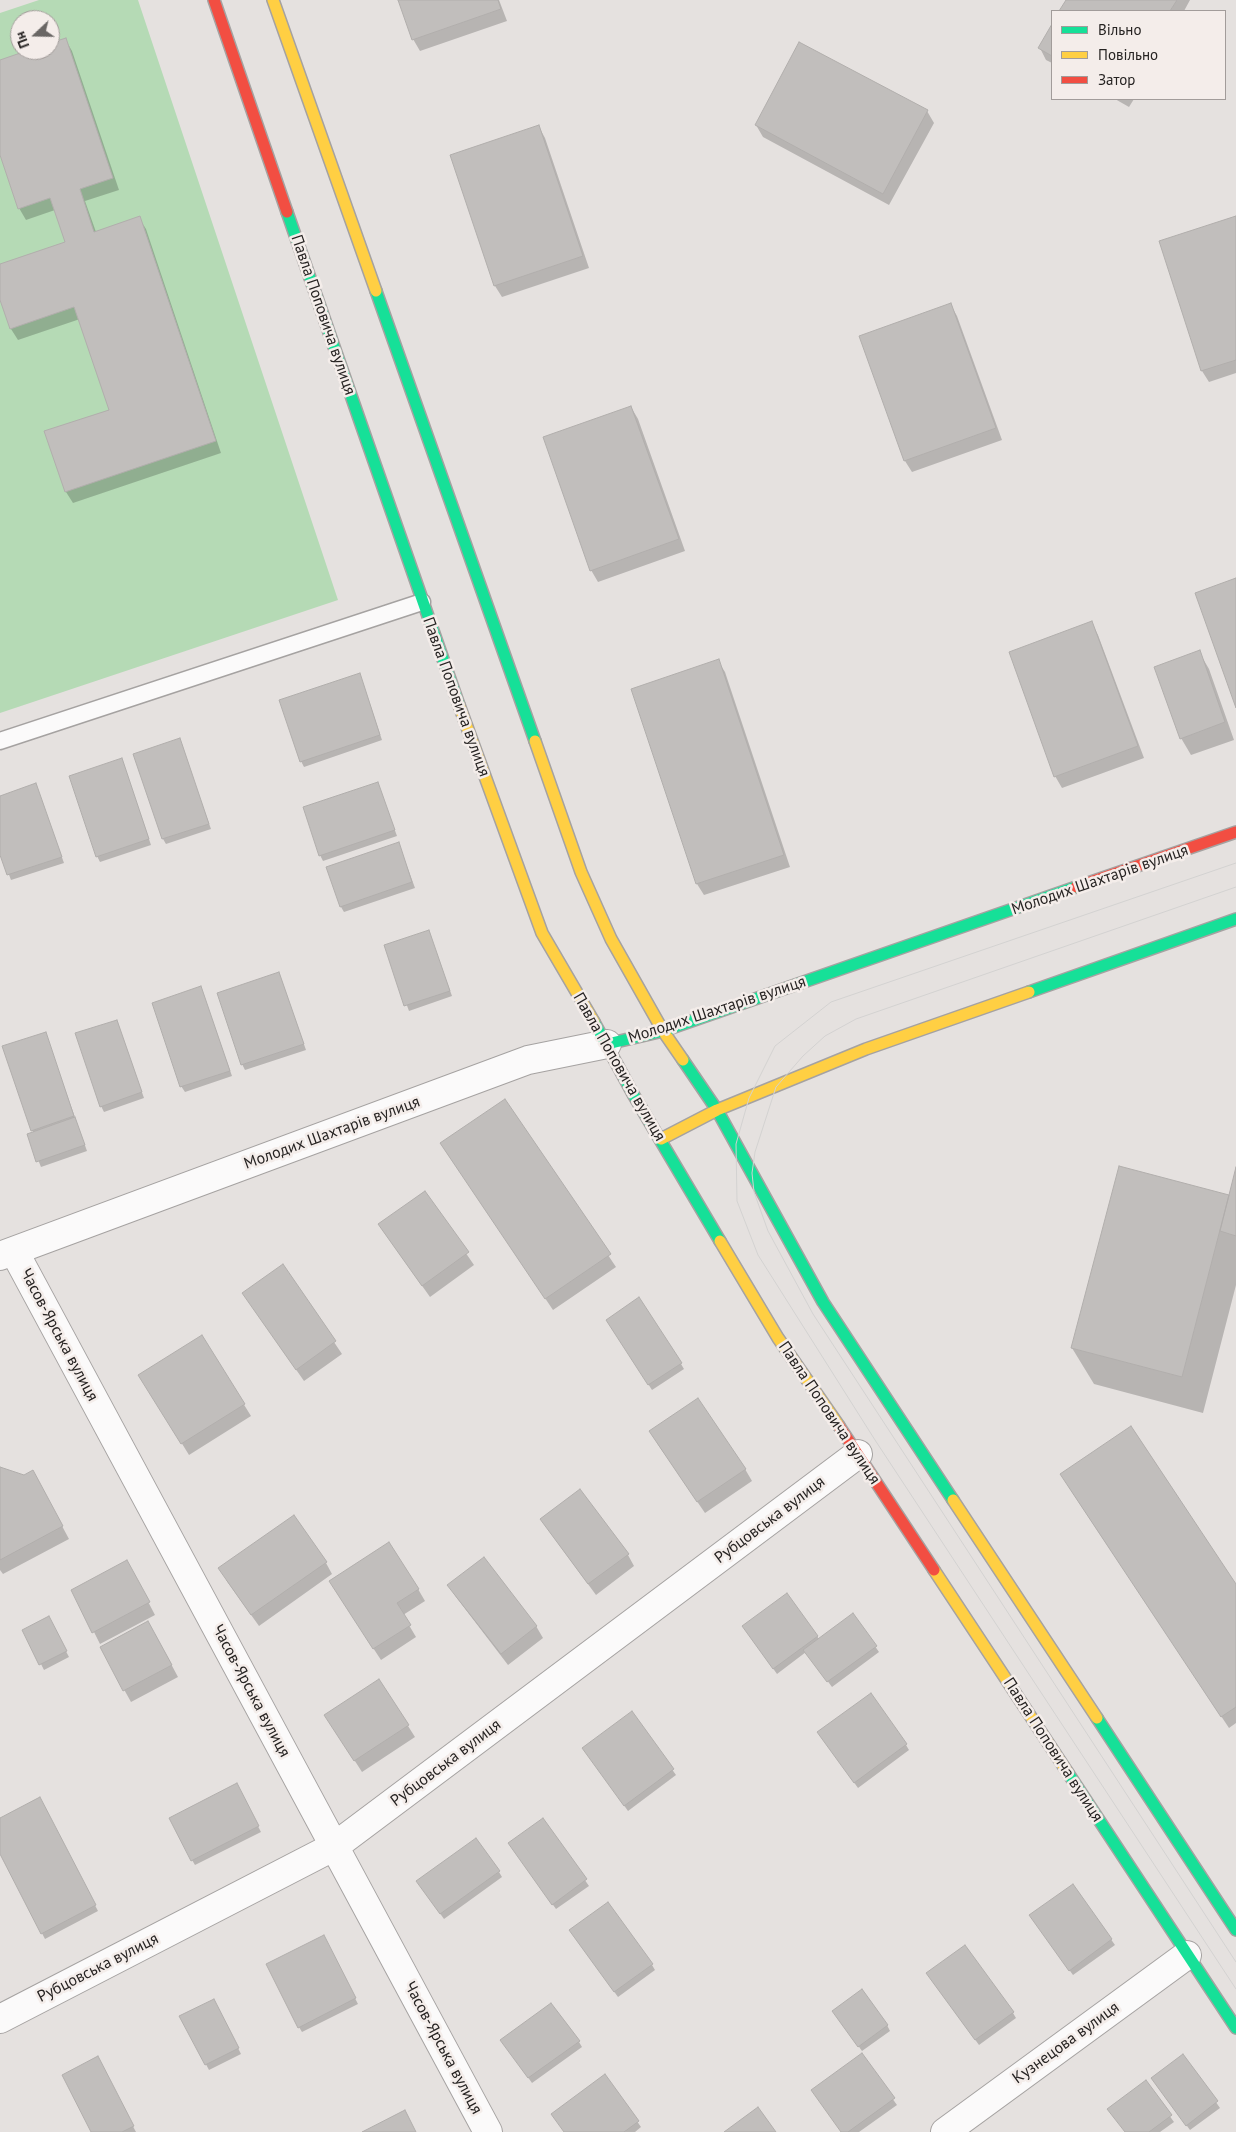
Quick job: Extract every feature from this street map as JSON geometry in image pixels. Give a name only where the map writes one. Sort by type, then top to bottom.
[{"type":"main road","name":"Павла Поповича вулиця","points":[[214,0],[422,602],[542,933],[633,1094],[778,1338],[858,1454],[1236,2028]]},
{"type":"main road","points":[[273,0],[581,872],[611,939],[663,1031],[717,1110],[823,1302],[1236,1930]]},
{"type":"main road","name":"Молодих Шахтарів вулиця","points":[[606,1044],[663,1031],[1236,832]]},
{"type":"main road","points":[[661,1139],[717,1110],[866,1049],[1236,919]]},
{"type":"street","name":"Молодих Шахтарів вулиця","points":[[7,1254],[528,1060],[606,1044]]},
{"type":"street","name":"Часов-Ярська вулиця","points":[[7,1254],[335,1846],[488,2132]]},
{"type":"street","name":"Рубцовська вулиця","points":[[0,2019],[335,1846],[858,1454]]},
{"type":"street","name":"Кузнецова вулиця","points":[[945,2132],[1187,1955]]},
{"type":"lane","points":[[0,740],[422,602]]},
{"type":"green space","points":[[39,0],[138,0],[338,600],[0,713],[0,13]]},
{"type":"building","points":[[398,0],[498,0],[501,9],[412,40]]},
{"type":"building","points":[[1066,0],[1177,0],[1171,10],[1060,10]]},
{"type":"building","points":[[1051,26],[1051,55],[1038,48]]},
{"type":"building","points":[[66,38],[113,178],[80,189],[94,232],[140,216],[216,441],[65,492],[44,431],[109,410],[74,307],[10,329],[0,300],[0,264],[65,242],[50,198],[18,209],[0,155],[0,60],[10,57],[10,60],[60,60],[60,40]]},
{"type":"building","points":[[799,42],[928,110],[883,194],[755,125]]},
{"type":"building","points":[[539,125],[583,256],[494,286],[450,155]]},
{"type":"building","points":[[1236,216],[1236,360],[1201,371],[1159,241]]},
{"type":"building","points":[[951,303],[996,428],[904,461],[859,336]]},
{"type":"building","points":[[631,406],[679,539],[590,571],[543,437]]},
{"type":"building","points":[[1236,578],[1236,708],[1195,593]]},
{"type":"building","points":[[1092,621],[1138,746],[1054,777],[1009,652]]},
{"type":"building","points":[[1200,650],[1225,722],[1180,739],[1154,667]]},
{"type":"building","points":[[719,659],[784,855],[696,884],[631,689]]},
{"type":"building","points":[[360,673],[380,735],[300,762],[279,700]]},
{"type":"building","points":[[180,738],[209,824],[162,839],[133,754]]},
{"type":"building","points":[[122,758],[149,839],[96,857],[69,776]]},
{"type":"building","points":[[378,782],[395,830],[319,856],[303,807]]},
{"type":"building","points":[[36,783],[62,857],[7,875],[0,855],[0,796]]},
{"type":"building","points":[[399,842],[412,882],[340,907],[326,867]]},
{"type":"building","points":[[429,930],[450,991],[404,1006],[384,945]]},
{"type":"building","points":[[279,972],[304,1044],[241,1065],[217,993]]},
{"type":"building","points":[[201,986],[230,1071],[180,1087],[152,1003]]},
{"type":"building","points":[[117,1020],[142,1092],[100,1107],[75,1033]]},
{"type":"building","points":[[46,1032],[74,1116],[31,1131],[2,1046]]},
{"type":"building","points":[[505,1099],[611,1254],[545,1299],[440,1143]]},
{"type":"building","points":[[75,1117],[85,1145],[36,1162],[27,1134]]},
{"type":"building","points":[[1119,1166],[1229,1195],[1182,1377],[1071,1348]]},
{"type":"building","points":[[1236,1167],[1236,1236],[1220,1231]]},
{"type":"building","points":[[425,1191],[469,1252],[422,1286],[378,1224]]},
{"type":"building","points":[[283,1264],[336,1341],[296,1370],[242,1293]]},
{"type":"building","points":[[639,1297],[682,1363],[648,1385],[606,1320]]},
{"type":"building","points":[[202,1335],[245,1404],[181,1444],[138,1375]]},
{"type":"building","points":[[698,1398],[746,1469],[697,1502],[649,1431]]},
{"type":"building","points":[[1131,1426],[1236,1584],[1236,1707],[1221,1717],[1060,1474]]},
{"type":"building","points":[[0,1467],[24,1475],[33,1470],[63,1526],[0,1560]]},
{"type":"building","points":[[580,1489],[629,1554],[588,1584],[540,1519]]},
{"type":"building","points":[[294,1515],[327,1562],[251,1615],[218,1568]]},
{"type":"building","points":[[389,1542],[419,1589],[397,1603],[411,1625],[373,1649],[329,1581]]},
{"type":"building","points":[[484,1557],[537,1626],[501,1654],[447,1585]]},
{"type":"building","points":[[127,1560],[150,1602],[92,1633],[71,1590]]},
{"type":"building","points":[[787,1593],[818,1636],[773,1669],[742,1626]]},
{"type":"building","points":[[853,1613],[877,1646],[827,1682],[803,1650]]},
{"type":"building","points":[[49,1616],[67,1651],[39,1665],[22,1630]]},
{"type":"building","points":[[148,1621],[172,1665],[123,1691],[100,1647]]},
{"type":"building","points":[[379,1679],[409,1725],[354,1761],[324,1715]]},
{"type":"building","points":[[871,1693],[907,1744],[854,1783],[817,1732]]},
{"type":"building","points":[[632,1711],[674,1769],[624,1806],[582,1748]]},
{"type":"building","points":[[237,1783],[259,1826],[191,1861],[169,1818]]},
{"type":"building","points":[[40,1797],[96,1905],[41,1934],[0,1854],[0,1818]]},
{"type":"building","points":[[543,1818],[587,1879],[552,1905],[508,1843]]},
{"type":"building","points":[[476,1838],[500,1871],[440,1914],[416,1881]]},
{"type":"building","points":[[1073,1884],[1112,1939],[1069,1971],[1029,1915]]},
{"type":"building","points":[[608,1902],[653,1964],[614,1992],[569,1930]]},
{"type":"building","points":[[324,1935],[356,1998],[298,2028],[266,1964]]},
{"type":"building","points":[[965,1945],[1014,2012],[975,2040],[926,1973]]},
{"type":"building","points":[[862,1989],[888,2025],[858,2047],[832,2011]]},
{"type":"building","points":[[214,1999],[239,2048],[205,2065],[179,2016]]},
{"type":"building","points":[[551,2003],[580,2041],[528,2078],[500,2040]]},
{"type":"building","points":[[862,2053],[895,2098],[848,2132],[841,2132],[811,2090]]},
{"type":"building","points":[[1183,2054],[1218,2101],[1186,2126],[1151,2078]]},
{"type":"building","points":[[98,2056],[134,2126],[122,2132],[91,2132],[62,2075]]},
{"type":"building","points":[[605,2074],[639,2121],[624,2132],[564,2132],[551,2114]]},
{"type":"building","points":[[1146,2080],[1172,2115],[1149,2132],[1125,2132],[1107,2109]]},
{"type":"building","points":[[758,2107],[776,2132],[724,2132]]},
{"type":"building","points":[[405,2110],[416,2132],[362,2132]]},
{"type":"tram line","points":[[1236,863],[831,1002],[775,1046],[749,1098],[736,1144],[737,1201],[758,1255],[875,1440],[1236,1989]]},
{"type":"tram line","points":[[1236,887],[856,1019],[825,1036],[803,1056],[776,1087],[755,1152],[752,1173],[754,1192],[768,1231],[813,1314],[1236,1962]]},
{"type":"traffic: fast","points":[[287,212],[459,705]]},
{"type":"traffic: fast","points":[[376,291],[535,741]]},
{"type":"traffic: fast","points":[[607,1044],[663,1031],[1076,887]]},
{"type":"traffic: fast","points":[[1029,992],[1236,919]]},
{"type":"traffic: fast","points":[[594,1022],[633,1094],[720,1241]]},
{"type":"traffic: fast","points":[[683,1060],[717,1110],[823,1302],[953,1500]]},
{"type":"traffic: fast","points":[[1097,1718],[1236,1930]]},
{"type":"traffic: fast","points":[[1068,1773],[1236,2028]]},
{"type":"traffic: slow","points":[[273,0],[376,291]]},
{"type":"traffic: slow","points":[[459,705],[542,933],[594,1022]]},
{"type":"traffic: slow","points":[[535,741],[581,872],[611,939],[663,1031],[683,1060]]},
{"type":"traffic: slow","points":[[661,1139],[717,1110],[866,1049],[1029,992]]},
{"type":"traffic: slow","points":[[720,1241],[778,1338],[839,1426]]},
{"type":"traffic: slow","points":[[953,1500],[1097,1718]]},
{"type":"traffic: slow","points":[[934,1570],[1068,1773]]},
{"type":"traffic: jam","points":[[214,0],[287,212]]},
{"type":"traffic: jam","points":[[1076,887],[1236,832]]},
{"type":"traffic: jam","points":[[839,1426],[934,1570]]}]
